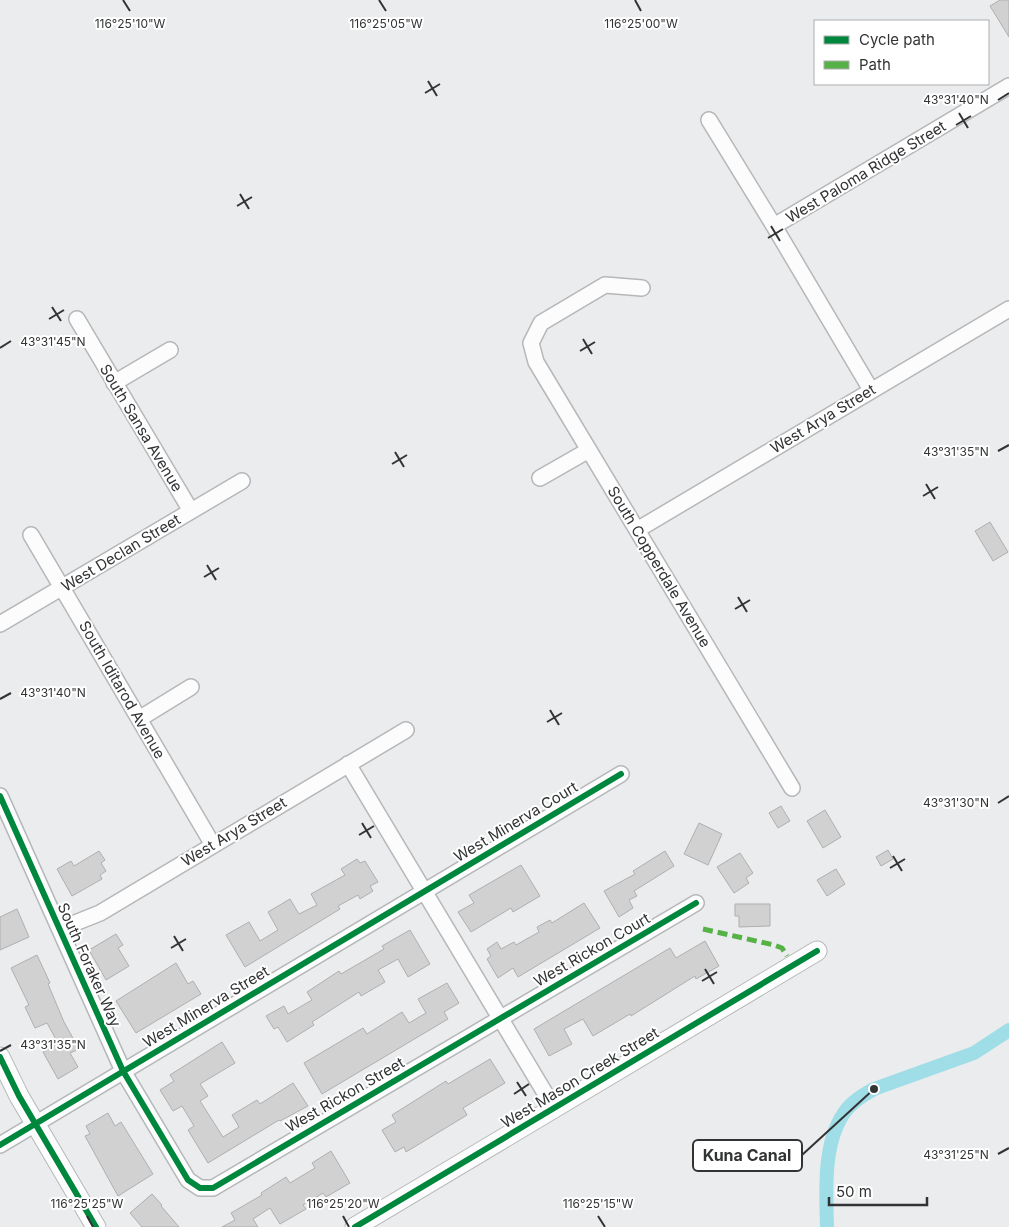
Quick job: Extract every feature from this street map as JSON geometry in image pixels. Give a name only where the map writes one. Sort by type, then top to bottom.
[{"type":"street","name":"West Paloma Ridge Street","points":[[774,226],[1009,86]]},
{"type":"street","points":[[709,120],[871,390]]},
{"type":"street","name":"South Copperdale Avenue","points":[[642,288],[605,285],[541,323],[531,343],[536,362],[792,788]]},
{"type":"street","name":"West Arya Street","points":[[637,530],[1009,309]]},
{"type":"street","name":"South Sansa Avenue","points":[[76,320],[191,511]]},
{"type":"street","points":[[114,382],[170,350]]},
{"type":"street","points":[[540,478],[589,450]]},
{"type":"street","name":"West Declan Street","points":[[0,624],[242,481]]},
{"type":"street","name":"South Iditarod Avenue","points":[[31,535],[213,845]]},
{"type":"street","points":[[139,719],[191,687]]},
{"type":"street","name":"West Arya Street","points":[[60,930],[100,912],[406,730]]},
{"type":"street","points":[[348,764],[554,1108]]},
{"type":"street","name":"West Minerva Court","points":[[424,891],[621,774]]},
{"type":"street","name":"South Foraker Way","points":[[0,796],[123,1072],[188,1180],[200,1188]]},
{"type":"street","name":"West Minerva Street","points":[[0,1145],[424,891]]},
{"type":"street","name":"West Rickon Court","points":[[500,1018],[696,903]]},
{"type":"street","name":"West Mason Creek Street","points":[[355,1227],[817,952]]},
{"type":"street","name":"West Rickon Street","points":[[200,1188],[213,1188],[500,1018]]},
{"type":"street","points":[[0,1057],[18,1096],[96,1227]]},
{"type":"building","points":[[1000,0],[1009,0],[1009,37],[990,6]]},
{"type":"building","points":[[990,522],[1008,552],[993,561],[975,531]]},
{"type":"building","points":[[781,806],[790,821],[778,828],[769,813]]},
{"type":"building","points":[[825,810],[841,837],[823,848],[807,821]]},
{"type":"building","points":[[699,823],[722,834],[708,865],[684,854]]},
{"type":"building","points":[[888,850],[893,859],[881,866],[876,857]]},
{"type":"building","points":[[99,851],[105,860],[101,863],[106,871],[100,875],[102,879],[72,896],[57,869],[71,861],[74,866]]},
{"type":"building","points":[[665,851],[674,866],[634,891],[637,896],[629,900],[633,908],[619,917],[604,891],[635,874],[633,871]]},
{"type":"building","points":[[740,853],[753,873],[746,878],[749,883],[734,893],[717,867]]},
{"type":"building","points":[[357,859],[360,863],[365,861],[378,882],[370,886],[373,891],[360,899],[358,895],[338,906],[340,909],[245,967],[226,935],[249,922],[260,941],[278,930],[268,912],[290,899],[299,914],[317,905],[311,894],[345,875],[341,869]]},
{"type":"building","points":[[521,865],[540,896],[513,912],[511,908],[471,932],[458,912],[474,903],[469,895]]},
{"type":"building","points":[[836,869],[845,884],[827,896],[817,880]]},
{"type":"building","points":[[584,903],[600,928],[518,977],[513,968],[498,978],[487,959],[491,956],[487,949],[497,942],[501,949],[514,942],[516,945],[539,932],[537,927],[550,920],[552,923]]},
{"type":"building","points":[[735,904],[770,904],[770,926],[739,927],[739,916],[735,916]]},
{"type":"building","points":[[17,909],[29,937],[0,950],[0,917]]},
{"type":"building","points":[[410,930],[430,964],[408,977],[398,959],[378,970],[385,982],[361,996],[359,992],[312,1022],[314,1025],[287,1042],[278,1027],[274,1029],[266,1016],[284,1006],[288,1014],[312,1000],[307,992],[339,971],[341,974],[384,949],[382,946]]},
{"type":"building","points":[[116,934],[123,945],[118,948],[129,966],[106,980],[89,950]]},
{"type":"building","points":[[705,941],[719,966],[696,979],[695,976],[631,1016],[630,1014],[593,1036],[583,1019],[564,1029],[572,1044],[549,1056],[534,1029],[670,948],[676,958]]},
{"type":"building","points":[[37,955],[50,983],[48,984],[64,1022],[79,1049],[70,1053],[78,1067],[58,1079],[43,1052],[58,1043],[47,1023],[35,1028],[25,1007],[29,1005],[11,968]]},
{"type":"building","points":[[176,963],[188,984],[193,981],[201,994],[136,1033],[116,1001]]},
{"type":"building","points":[[447,983],[459,1003],[444,1012],[448,1019],[322,1094],[304,1063],[363,1028],[367,1034],[402,1012],[409,1023],[426,1013],[418,999]]},
{"type":"building","points":[[222,1042],[235,1063],[200,1084],[208,1096],[200,1101],[223,1137],[239,1127],[232,1115],[257,1100],[260,1104],[293,1083],[308,1106],[279,1120],[208,1163],[188,1130],[194,1126],[182,1106],[173,1111],[160,1090],[174,1081],[170,1075]]},
{"type":"building","points":[[490,1059],[505,1083],[463,1108],[467,1115],[406,1152],[404,1147],[395,1152],[382,1130],[396,1122],[392,1115],[446,1081],[448,1084]]},
{"type":"building","points":[[108,1113],[115,1126],[121,1122],[153,1174],[118,1196],[85,1136],[90,1134],[86,1126]]},
{"type":"building","points":[[331,1151],[350,1183],[326,1197],[323,1193],[303,1205],[306,1209],[280,1224],[270,1208],[253,1219],[258,1227],[222,1227],[235,1220],[231,1213],[262,1195],[261,1193],[286,1177],[290,1183],[315,1168],[312,1163]]},
{"type":"building","points":[[152,1194],[179,1227],[142,1227],[130,1213]]},
{"type":"waterway","points":[[827,1227],[826,1183],[829,1153],[837,1125],[850,1105],[874,1089],[974,1053],[1009,1030]]},
{"type":"marked path","points":[[703,929],[774,945],[782,948],[787,956]]},
{"type":"cycle path","points":[[0,1145],[621,774]]},
{"type":"cycle path","points":[[0,796],[123,1071],[188,1180],[200,1188],[213,1188],[696,903]]},
{"type":"cycle path","points":[[355,1227],[817,951]]},
{"type":"cycle path","points":[[0,1057],[19,1096],[96,1227]]},
{"type":"place","name":"Kuna Canal","points":[[874,1089]]}]
